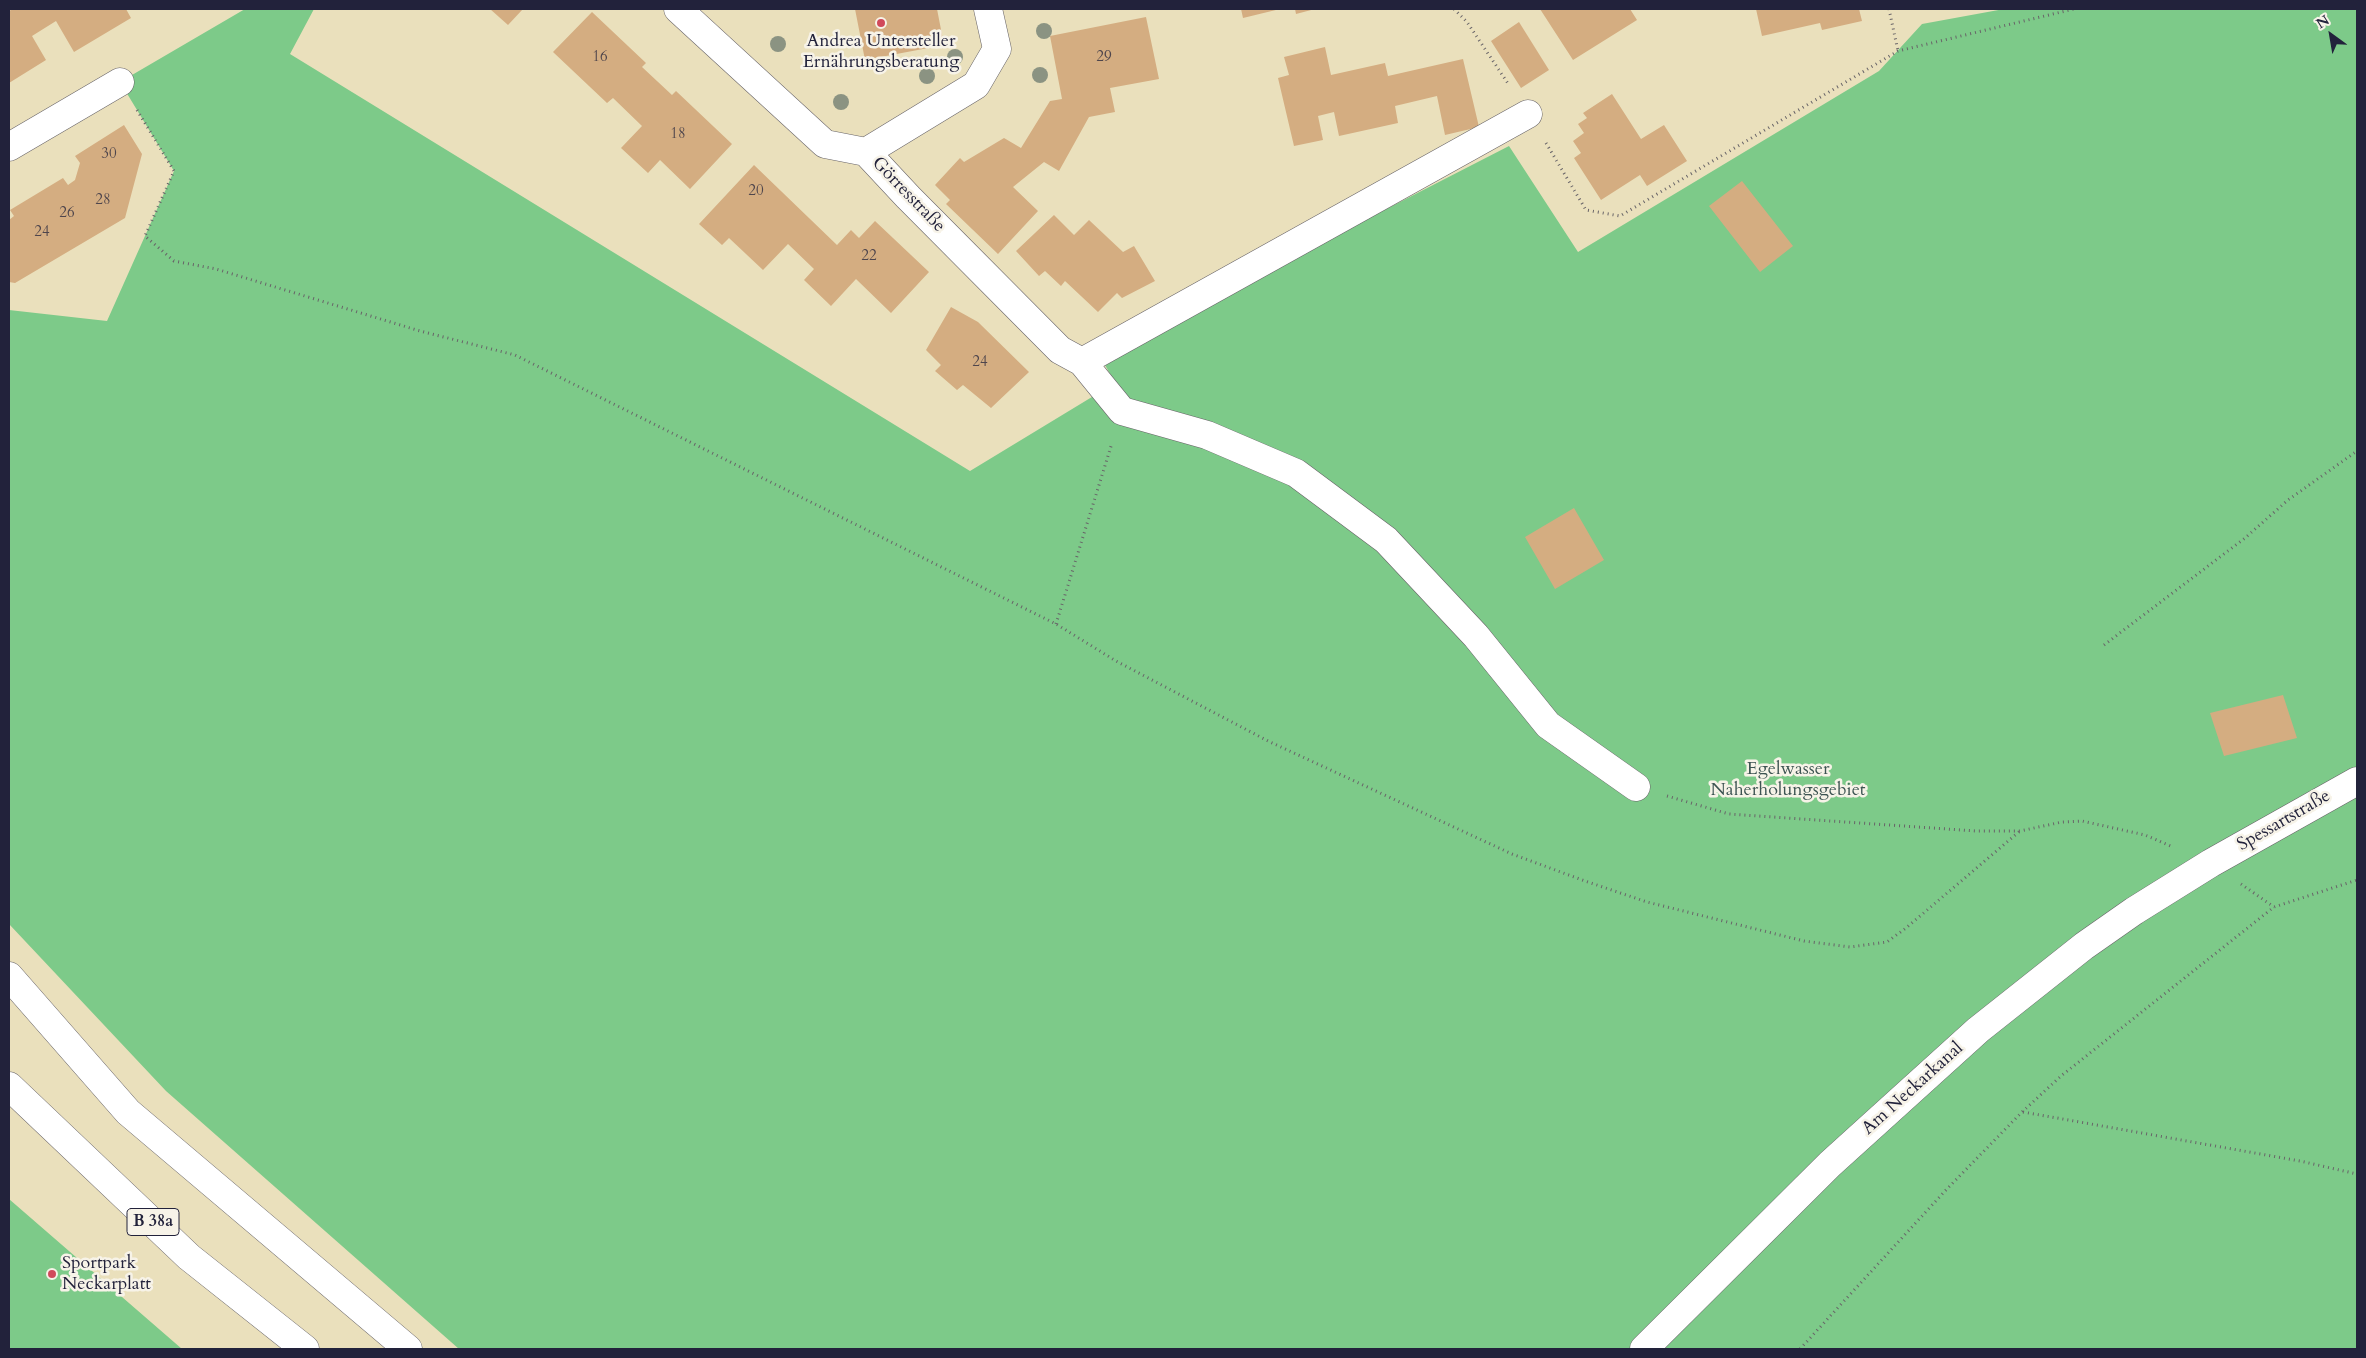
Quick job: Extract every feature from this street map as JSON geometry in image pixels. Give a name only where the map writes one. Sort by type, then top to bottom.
[{"type":"main road","name":"Görresstraße","points":[[678,9],[825,144],[866,152],[1060,350],[1082,362]]},
{"type":"main road","points":[[866,152],[976,85],[997,49],[988,9]]},
{"type":"main road","points":[[9,147],[120,82]]},
{"type":"main road","points":[[1528,114],[1082,362],[1122,411],[1207,435],[1296,473],[1386,540],[1476,636],[1548,725],[1636,787]]},
{"type":"main road","name":"Spessartstraße","points":[[2211,863],[2357,781]]},
{"type":"main road","name":"Am Neckarkanal","points":[[1644,1349],[1830,1164],[1978,1030],[2084,946],[2134,910],[2211,863]]},
{"type":"main road","points":[[9,976],[128,1112],[408,1349]]},
{"type":"main road","name":"B 38a","points":[[9,1086],[189,1257],[305,1349]]},
{"type":"path","points":[[1454,9],[1467,22],[1528,114],[1586,210],[1620,216],[1898,51],[2074,9]]},
{"type":"path","points":[[1889,9],[1898,51]]},
{"type":"path","points":[[120,82],[174,171],[146,236],[174,261],[216,269],[420,331],[514,355],[1056,624],[1116,661],[1268,741],[1512,854],[1647,902],[1804,940],[1850,946],[1887,942],[2020,831]]},
{"type":"path","points":[[1056,624],[1122,411]]},
{"type":"path","points":[[2104,644],[2245,538],[2288,500],[2357,451]]},
{"type":"path","points":[[1636,787],[1729,814],[1976,831],[2020,831],[2062,822],[2082,821],[2145,835],[2211,863],[2274,907]]},
{"type":"path","points":[[1800,1349],[1945,1191],[2022,1112],[2061,1076],[2274,907],[2357,880]]},
{"type":"path","points":[[2022,1112],[2300,1161],[2357,1174]]},
{"type":"green space","name":"Egelwasser Naherholungsgebiet","points":[[245,9],[314,9],[290,54],[970,471],[1115,383],[1100,356],[1509,146],[1578,252],[1879,71],[1922,24],[2004,9],[2357,9],[2357,1349],[459,1349],[166,1091],[9,924],[9,310],[107,321],[174,171],[120,82]]},
{"type":"green space","name":"Sportpark Neckarplatt","points":[[9,1199],[182,1349],[9,1349]]},
{"type":"building","points":[[13,9],[126,9],[131,18],[74,52],[56,21],[32,36],[46,60],[9,83],[9,11]]},
{"type":"building","points":[[490,9],[523,9],[508,25]]},
{"type":"building","points":[[855,9],[937,9],[944,45],[865,60]]},
{"type":"building","points":[[1241,9],[1280,9],[1243,18]]},
{"type":"building","points":[[1295,9],[1315,9],[1296,14]]},
{"type":"building","points":[[1540,9],[1630,9],[1637,20],[1573,60]]},
{"type":"building","points":[[1756,9],[1859,9],[1862,21],[1822,30],[1820,23],[1762,36]]},
{"type":"building","points":[[592,12],[646,63],[642,67],[672,95],[676,91],[732,144],[690,189],[660,160],[648,173],[621,148],[642,126],[613,98],[607,103],[553,52]]},
{"type":"building","points":[[1146,17],[1159,79],[1110,88],[1115,112],[1089,117],[1059,171],[1044,162],[1013,187],[1038,211],[998,254],[946,204],[950,200],[935,185],[960,158],[964,162],[1004,138],[1021,148],[1050,101],[1062,99],[1050,36]]},
{"type":"building","points":[[1519,22],[1549,70],[1521,88],[1491,41]]},
{"type":"building","points":[[1325,47],[1331,75],[1385,63],[1388,76],[1463,59],[1479,127],[1445,135],[1437,96],[1395,106],[1398,123],[1339,136],[1334,112],[1318,116],[1323,140],[1294,146],[1278,78],[1289,75],[1284,57]]},
{"type":"building","points":[[1612,94],[1641,139],[1664,125],[1687,161],[1647,186],[1640,175],[1601,200],[1574,158],[1581,153],[1573,141],[1584,133],[1578,124],[1587,118],[1583,113]]},
{"type":"building","points":[[124,125],[142,154],[125,218],[15,283],[9,282],[9,220],[14,216],[10,210],[63,178],[68,185],[75,180],[80,163],[75,156]]},
{"type":"building","points":[[754,165],[837,245],[851,230],[859,238],[875,221],[929,272],[891,313],[856,279],[831,306],[804,280],[814,269],[788,244],[763,270],[729,238],[722,245],[699,224]]},
{"type":"building","points":[[1742,181],[1793,246],[1760,272],[1709,206]]},
{"type":"building","points":[[1054,215],[1074,235],[1089,220],[1123,252],[1134,246],[1155,281],[1122,298],[1117,293],[1098,312],[1065,281],[1061,286],[1045,271],[1039,276],[1016,251]]},
{"type":"building","points":[[951,307],[978,322],[1029,372],[991,408],[963,385],[957,390],[935,371],[941,365],[926,350]]},
{"type":"building","points":[[1574,508],[1604,560],[1555,589],[1525,537]]},
{"type":"building","points":[[2283,695],[2297,738],[2224,756],[2210,713]]},
{"type":"place","name":"Andrea Untersteller Ernährungsberatung","points":[[881,23]]},
{"type":"place","name":"Sportpark Neckarplatt","points":[[52,1274]]}]
